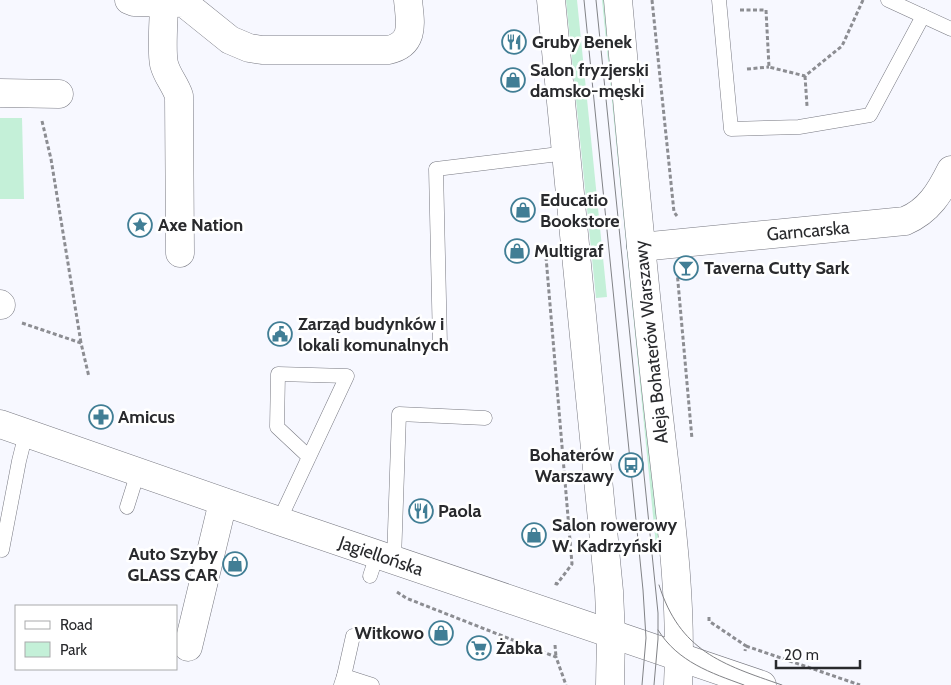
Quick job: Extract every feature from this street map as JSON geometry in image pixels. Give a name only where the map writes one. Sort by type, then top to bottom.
[{"type":"street","points":[[129,0],[134,2],[180,2],[188,5],[230,40],[249,48],[262,50],[379,50],[395,48],[407,39],[410,27],[408,0]]},
{"type":"street","points":[[551,0],[609,591],[611,634],[610,685]]},
{"type":"street","name":"Aleja Bohaterów Warszawy","points":[[618,0],[641,247],[672,544],[679,656],[678,685]]},
{"type":"street","points":[[164,2],[164,62],[179,96],[180,253]]},
{"type":"street","points":[[0,93],[47,93]]},
{"type":"street","name":"Garncarska","points":[[641,247],[905,221],[927,208],[951,170]]},
{"type":"street","name":"Jagiellońska","points":[[0,424],[279,522],[380,564],[611,634],[762,685]]},
{"type":"street","points":[[188,647],[223,502]]},
{"type":"lane","points":[[888,0],[951,29]]},
{"type":"lane","points":[[719,5],[731,129],[809,126],[870,115],[923,16]]},
{"type":"lane","points":[[440,344],[436,169],[567,154]]},
{"type":"lane","points":[[279,522],[347,376],[278,374],[276,427],[309,457]]},
{"type":"lane","points":[[380,564],[399,414],[485,418]]},
{"type":"lane","points":[[2,550],[26,433]]},
{"type":"lane","points":[[127,508],[138,472]]},
{"type":"lane","points":[[354,636],[342,680],[372,685]]},
{"type":"path","points":[[652,0],[674,212],[678,218]]},
{"type":"path","points":[[805,76],[842,46],[863,0]]},
{"type":"path","points":[[719,5],[766,10],[768,67],[805,76]]},
{"type":"path","points":[[805,76],[809,126]]},
{"type":"path","points":[[47,93],[51,159],[81,343],[89,377]]},
{"type":"path","points":[[676,268],[693,445]]},
{"type":"path","points":[[1,304],[16,321],[81,343]]},
{"type":"path","points":[[406,598],[556,657]]},
{"type":"path","points":[[708,611],[709,620],[746,646],[860,685]]},
{"type":"path","points":[[555,640],[556,657],[566,685]]},
{"type":"path","points":[[744,652],[746,646]]},
{"type":"green space","points":[[566,0],[577,0],[607,297],[596,298]]},
{"type":"green space","points":[[602,0],[607,0],[662,546],[656,546]]},
{"type":"green space","points":[[0,118],[22,118],[24,199],[0,199]]},
{"type":"tram line","points":[[584,0],[643,590],[646,638],[642,685]]},
{"type":"tram line","points":[[596,0],[658,613],[654,685]]},
{"type":"tram line","points":[[659,585],[678,626],[691,640],[722,662],[782,685]]},
{"type":"tram line","points":[[658,630],[666,641],[685,658],[708,671],[744,685]]},
{"type":"place","name":"Gruby Benek","points":[[514,42]]},
{"type":"place","name":"Salon fryzjerski damsko-męski","points":[[513,80]]},
{"type":"place","name":"Educatio Bookstore","points":[[523,210]]},
{"type":"place","name":"Axe Nation","points":[[140,225]]},
{"type":"place","name":"Multigraf","points":[[517,251]]},
{"type":"place","name":"Taverna Cutty Sark","points":[[686,268]]},
{"type":"place","name":"Zarząd budynków i lokali komunalnych","points":[[280,334]]},
{"type":"place","name":"Amicus","points":[[101,417]]},
{"type":"place","name":"Bohaterów Warszawy","points":[[631,465]]},
{"type":"place","name":"Paola","points":[[421,511]]},
{"type":"place","name":"Salon rowerowy W. Kadrzyński","points":[[534,535]]},
{"type":"place","name":"Auto Szyby GLASS CAR","points":[[235,564]]},
{"type":"place","name":"Witkowo","points":[[441,633]]},
{"type":"place","name":"Żabka","points":[[479,648]]}]
